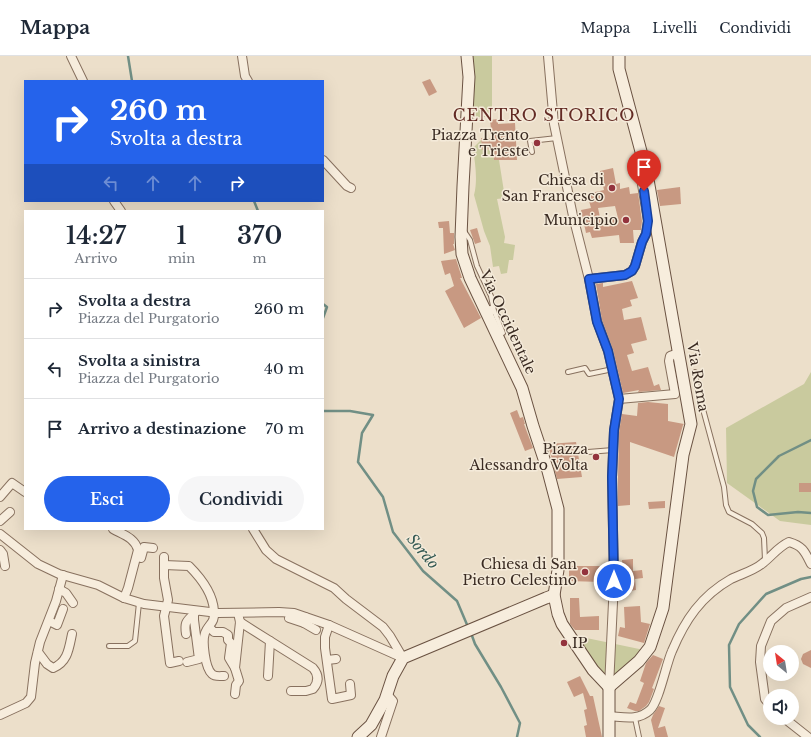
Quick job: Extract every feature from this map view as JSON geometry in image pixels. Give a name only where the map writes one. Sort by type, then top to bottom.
[{"type":"main road","name":"Via Occidentale","points":[[467,56],[469,77],[461,228],[462,254],[470,278],[522,388],[558,509],[558,570],[550,596]]},
{"type":"main road","name":"Via Roma","points":[[609,687],[639,661],[650,647],[663,608],[683,455],[691,424],[646,174],[623,84],[619,56]]},
{"type":"main road","points":[[358,737],[371,725],[387,694],[393,676],[403,658],[550,596],[562,624],[593,670],[609,687],[609,737]]},
{"type":"street","points":[[72,56],[83,80]]},
{"type":"street","points":[[242,56],[245,76],[247,80]]},
{"type":"street","points":[[548,56],[557,138],[573,216],[589,279],[597,322],[603,334],[613,369],[619,399],[614,430],[612,477],[614,581],[609,687]]},
{"type":"street","points":[[324,161],[347,186],[351,188]]},
{"type":"street","points":[[589,279],[625,275],[632,271],[635,266],[646,234],[648,221],[639,166],[643,162]]},
{"type":"street","points":[[619,399],[676,394],[669,361],[670,356],[678,354]]},
{"type":"street","points":[[0,497],[12,483],[24,491]]},
{"type":"street","points":[[0,521],[10,512]]},
{"type":"street","points":[[116,530],[132,539],[138,550],[128,588],[127,599]]},
{"type":"street","points":[[254,530],[266,550],[276,559],[334,588],[383,627],[403,658]]},
{"type":"street","points":[[0,534],[38,564],[63,575],[98,585],[127,599],[196,613],[294,613],[316,630]]},
{"type":"street","points":[[609,716],[638,718],[650,710],[658,693],[671,652],[694,610],[711,592],[731,579],[763,564],[782,545],[789,542],[797,544],[807,553],[810,563]]},
{"type":"street","points":[[127,599],[144,547],[153,548]]},
{"type":"street","points":[[0,550],[3,554],[4,566]]},
{"type":"street","points":[[196,613],[194,620],[198,659],[170,663],[164,616],[168,600],[164,578],[164,561],[189,566],[208,588],[214,606],[214,613],[213,622],[205,634],[204,641],[207,666],[211,674],[224,676]]},
{"type":"street","points":[[0,715],[26,703],[32,697],[35,663],[40,642],[49,622],[63,575]]},
{"type":"street","points":[[59,589],[66,594],[73,603]]},
{"type":"street","points":[[764,689],[760,662],[761,646],[771,621],[786,608],[811,597]]},
{"type":"street","points":[[49,622],[57,625],[63,609]]},
{"type":"street","points":[[186,634],[186,623],[191,616],[196,613]]},
{"type":"street","points":[[235,668],[240,622],[238,613]]},
{"type":"street","points":[[289,618],[329,625],[403,658]]},
{"type":"street","points":[[240,622],[317,672],[317,684],[313,689],[306,691],[291,691]]},
{"type":"street","points":[[329,625],[325,637],[332,699],[351,695],[350,684]]},
{"type":"street","points":[[209,627],[214,632],[223,632],[228,635],[228,640],[231,643],[229,658],[235,668],[239,680],[236,685],[235,694]]},
{"type":"street","points":[[38,652],[47,664],[53,668],[59,666],[64,662],[72,634]]},
{"type":"street","points":[[268,676],[270,641]]},
{"type":"street","points":[[327,660],[336,659]]},
{"type":"street","points":[[381,737],[394,701],[387,694]]},
{"type":"street","points":[[793,725],[808,737]]},
{"type":"lane","points":[[532,152],[530,141],[557,138]]},
{"type":"lane","points":[[461,228],[470,240],[477,266],[491,296],[494,311],[503,333]]},
{"type":"lane","points":[[481,300],[486,302],[492,312],[494,311]]},
{"type":"lane","points":[[568,372],[585,368],[589,374],[613,369]]},
{"type":"lane","points":[[695,372],[697,387],[724,487],[726,506],[729,512],[752,524],[762,533],[766,554],[765,561]]},
{"type":"lane","points":[[588,452],[614,450]]},
{"type":"lane","points":[[109,646],[128,646],[135,641],[139,602]]},
{"type":"lane","points":[[635,718],[639,737]]},
{"type":"green space","points":[[473,56],[492,56],[492,117],[471,117],[474,69]]},
{"type":"green space","points":[[481,140],[482,150],[493,149],[494,160],[499,160],[505,198],[497,199],[505,237],[504,243],[515,245],[513,260],[509,260],[507,273],[501,274],[499,266],[493,267],[490,246],[484,231],[474,195],[476,177],[473,148]]},
{"type":"green space","points":[[811,372],[811,525],[780,521],[727,483],[726,428],[804,384]]},
{"type":"green space","points":[[572,635],[644,650],[614,678],[603,677]]},
{"type":"building","points":[[430,79],[437,92],[429,96],[422,82]]},
{"type":"building","points":[[498,119],[498,124],[515,123],[517,160],[494,160],[493,149],[482,150],[481,138],[492,138],[490,120]]},
{"type":"building","name":"Municipio","points":[[613,168],[616,184],[620,183],[620,189],[629,187],[630,194],[638,193],[642,221],[641,230],[633,230],[634,243],[620,243],[619,235],[592,238],[590,232],[586,233],[581,210],[591,208],[587,194],[604,190],[600,171]],"holes":[[[615,206],[618,218],[601,222],[598,208]]]},
{"type":"building","points":[[680,187],[681,204],[660,206],[657,190]]},
{"type":"building","points":[[449,221],[450,233],[454,233],[453,244],[455,250],[444,254],[443,228],[439,228],[438,222]]},
{"type":"building","points":[[477,228],[481,242],[475,244],[470,230]]},
{"type":"building","points":[[456,259],[462,278],[460,278],[481,318],[464,328],[445,291],[454,286],[450,273],[445,275],[441,261]]},
{"type":"building","points":[[632,281],[638,298],[630,300],[632,306],[622,309],[624,320],[641,317],[647,340],[631,344],[634,353],[627,355],[632,371],[648,367],[654,386],[659,384],[661,390],[638,392],[639,390],[623,393],[613,350],[602,320],[596,284],[603,283],[603,287]]},
{"type":"building","points":[[648,402],[668,404],[668,421],[684,424],[674,457],[630,442],[630,505],[618,506],[619,432],[622,414],[637,416],[638,403]]},
{"type":"building","points":[[517,410],[520,418],[523,417],[533,448],[525,451],[510,413]]},
{"type":"building","points":[[576,442],[582,477],[557,479],[548,444]]},
{"type":"building","points":[[799,483],[811,483],[811,492],[799,492]]},
{"type":"building","points":[[665,501],[665,508],[649,509],[648,502]]},
{"type":"building","points":[[633,559],[633,571],[642,570],[643,578],[635,579],[636,590],[623,592],[620,572],[622,572],[622,560]]},
{"type":"building","name":"Chiesa di San Pietro Celestino","points":[[569,566],[602,566],[601,582],[569,581]]},
{"type":"building","points":[[570,598],[579,598],[580,617],[599,616],[599,630],[575,630],[570,624]]},
{"type":"building","points":[[640,606],[641,622],[650,624],[644,643],[618,636],[620,627],[625,628],[624,607]]},
{"type":"building","points":[[811,650],[811,668],[803,664],[801,659],[803,654]]},
{"type":"building","points":[[653,655],[663,659],[652,688],[654,689],[649,702],[639,711],[627,708],[630,702],[636,704],[644,683],[640,681],[646,663]]},
{"type":"building","points":[[580,676],[590,696],[593,696],[602,737],[586,737],[584,726],[587,725],[584,710],[587,709],[583,693],[574,697],[567,682]]},
{"type":"building","points":[[659,706],[665,708],[658,728],[665,726],[668,737],[655,737],[651,720]]},
{"type":"waterway","name":"Sordo","points":[[128,56],[132,80]]},
{"type":"waterway","name":"Sordo","points":[[254,202],[258,210]]},
{"type":"waterway","name":"Sordo","points":[[324,305],[327,307],[324,315]]},
{"type":"waterway","name":"Sordo","points":[[324,411],[350,411],[373,415],[362,433],[358,462],[383,497],[393,532],[423,571],[457,601],[468,627]]},
{"type":"waterway","points":[[811,440],[779,456],[756,479],[753,491],[757,507],[768,515],[798,512],[811,513]]},
{"type":"waterway","points":[[760,737],[748,725],[730,687],[729,645],[739,624],[766,594],[801,579],[811,577]]},
{"type":"waterway","name":"Sordo","points":[[471,633],[475,644],[501,687],[520,723],[517,737]]},
{"type":"place","name":"Piazza Trento e Trieste","points":[[537,143]]},
{"type":"place","name":"Chiesa di San Francesco","points":[[612,188]]},
{"type":"place","name":"Municipio","points":[[626,220]]},
{"type":"place","name":"Piazza Alessandro Volta","points":[[596,457]]},
{"type":"place","name":"Chiesa di San Pietro Celestino","points":[[585,572]]},
{"type":"place","name":"IP","points":[[564,643]]},
{"type":"district","name":"CENTRO STORICO","points":[[544,115]]},
{"type":"route","points":[[614,581],[612,477],[614,430],[619,399],[608,351],[603,334],[597,322],[589,279],[625,275],[632,271],[646,234],[648,221],[644,191]]}]
